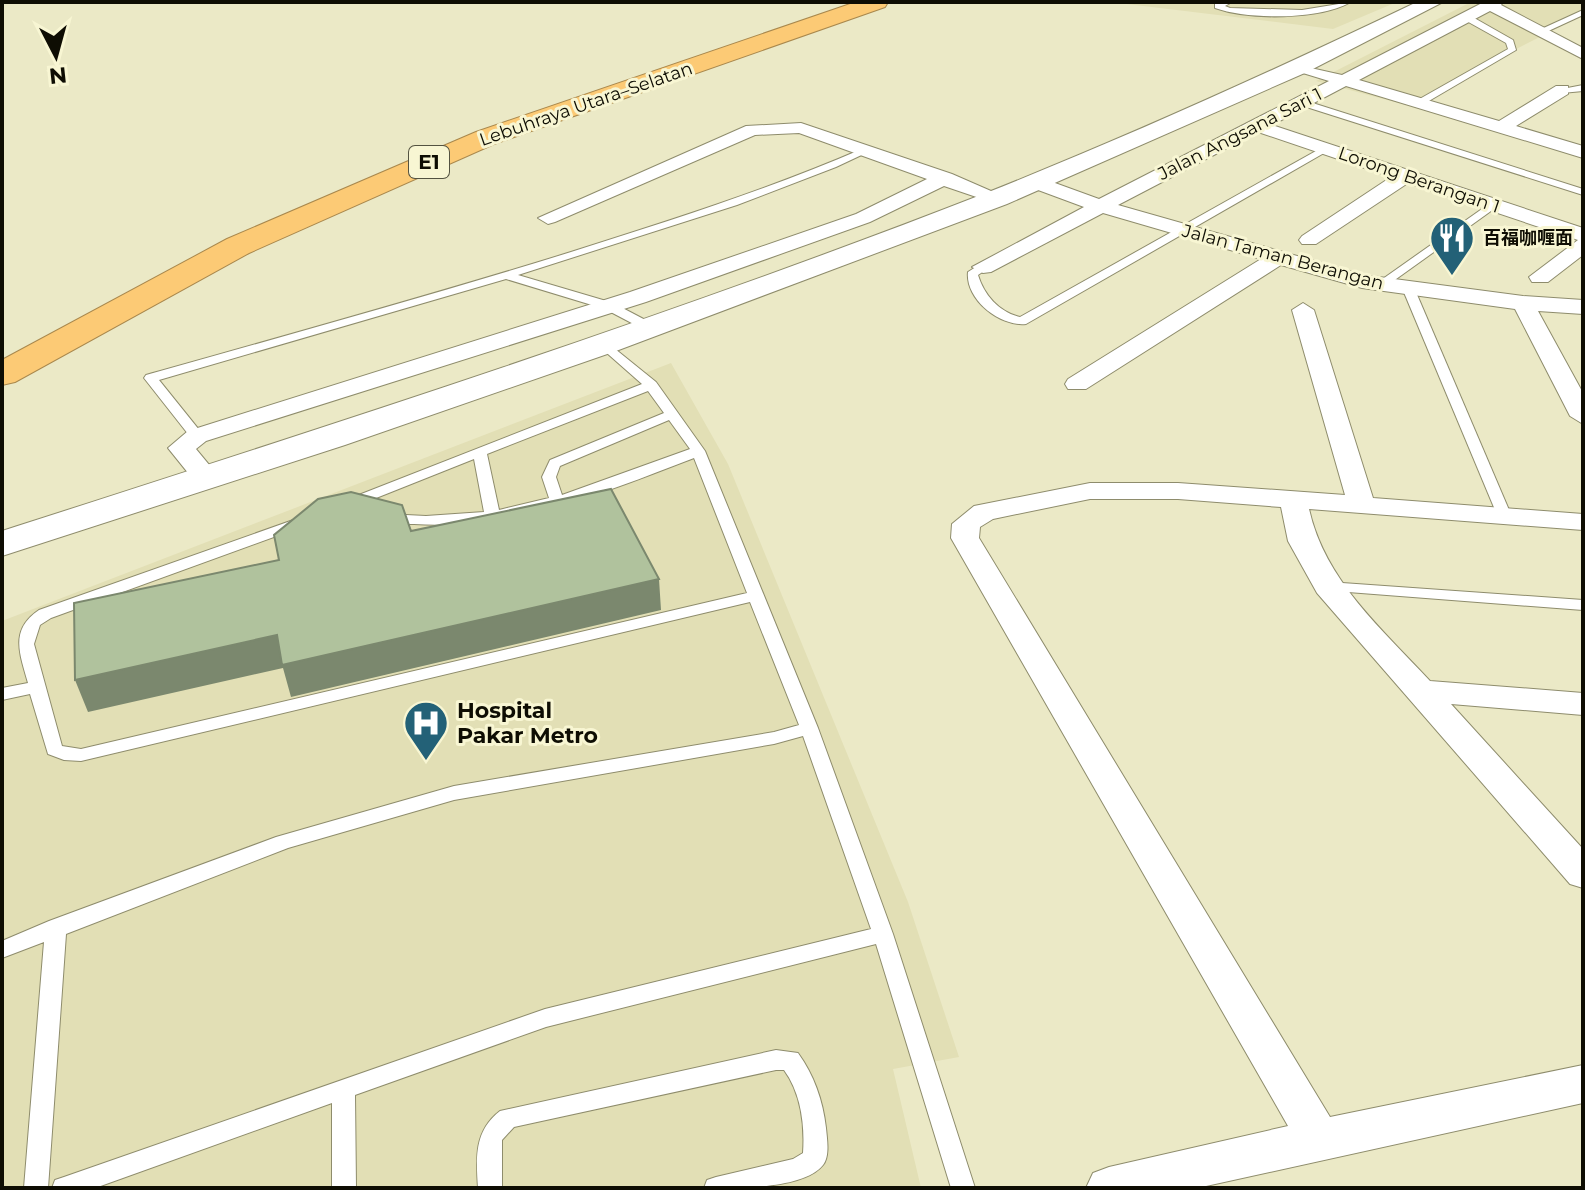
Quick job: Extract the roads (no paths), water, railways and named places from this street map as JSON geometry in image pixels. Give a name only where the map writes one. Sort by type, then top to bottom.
[{"type":"highway","name":"Lebuhraya Utara–Selatan","points":[[2,346],[211,237],[459,131],[836,2]]},
{"type":"highway","name":"Lebuhraya Utara–Selatan","points":[[2,374],[238,246],[485,138],[877,2]]},
{"type":"main road","points":[[2,544],[604,344],[1037,183],[1299,67],[1422,5]]},
{"type":"street","name":"Jalan Angsana Sari 1","points":[[983,267],[1493,4]]},
{"type":"street","points":[[1493,4],[1583,54]]},
{"type":"street","points":[[1544,33],[1583,39]]},
{"type":"street","points":[[1299,67],[1583,152]]},
{"type":"street","points":[[1501,128],[1562,90]]},
{"type":"street","name":"Lorong Berangan 1","points":[[1254,125],[1583,235]]},
{"type":"street","points":[[548,218],[752,130],[801,128],[997,198]]},
{"type":"street","points":[[1309,240],[1405,176]]},
{"type":"street","points":[[207,478],[181,448],[197,436],[609,306],[863,218],[945,178]]},
{"type":"street","name":"Jalan Taman Berangan","points":[[1037,183],[1100,206],[1381,285],[1523,303],[1583,307]]},
{"type":"street","points":[[1540,277],[1583,245]]},
{"type":"street","points":[[1077,384],[1277,258]]},
{"type":"street","points":[[1523,303],[1583,416]]},
{"type":"street","points":[[1303,310],[1362,507]]},
{"type":"street","points":[[1319,1139],[965,538],[966,524],[984,512],[1090,491],[1178,491],[1583,522]]},
{"type":"street","points":[[1294,502],[1302,541],[1328,587],[1583,874]]},
{"type":"street","points":[[1418,691],[1583,704]]},
{"type":"street","points":[[1109,1188],[1199,1178],[1319,1139],[1583,1084]]},
{"type":"lane","points":[[1228,2],[1218,6],[1229,10],[1303,14],[1319,13],[1347,2]]},
{"type":"lane","points":[[1544,33],[1583,12]]},
{"type":"lane","points":[[1419,103],[1512,50],[1510,42],[1466,17]]},
{"type":"lane","points":[[1562,90],[1583,88]]},
{"type":"lane","points":[[1300,102],[1583,192]]},
{"type":"lane","points":[[983,267],[972,274],[975,286],[994,310],[1007,319],[1022,321],[1326,149]]},
{"type":"lane","points":[[197,436],[151,378],[508,276],[752,198],[865,151]]},
{"type":"lane","points":[[1381,285],[1493,206]]},
{"type":"lane","points":[[508,276],[609,306],[649,327]]},
{"type":"lane","points":[[1409,290],[1505,517]]},
{"type":"lane","points":[[604,344],[651,385],[698,451],[809,728],[883,934],[963,1188]]},
{"type":"lane","points":[[651,385],[339,508],[413,522],[492,514],[557,500],[698,451]]},
{"type":"lane","points":[[557,500],[548,480],[548,471],[555,463],[672,414]]},
{"type":"lane","points":[[480,453],[492,514]]},
{"type":"lane","points":[[310,519],[45,614],[33,622],[27,632],[36,687],[54,750],[81,755],[754,596]]},
{"type":"lane","points":[[1328,587],[1583,605]]},
{"type":"lane","points":[[2,694],[36,687]]},
{"type":"lane","points":[[2,950],[283,842],[454,793],[774,738],[809,728]]},
{"type":"lane","points":[[36,1188],[56,927]]},
{"type":"lane","points":[[64,1188],[545,1018],[883,934]]},
{"type":"lane","points":[[490,1188],[488,1141],[495,1126],[508,1118],[776,1060],[790,1060],[801,1073],[816,1141],[814,1159],[798,1169],[716,1188]]},
{"type":"lane","points":[[344,1089],[344,1188]]},
{"type":"place","name":"百福咖喱面","points":[[1452,277]]},
{"type":"place","name":"Hospital Pakar Metro","points":[[426,762]]}]
